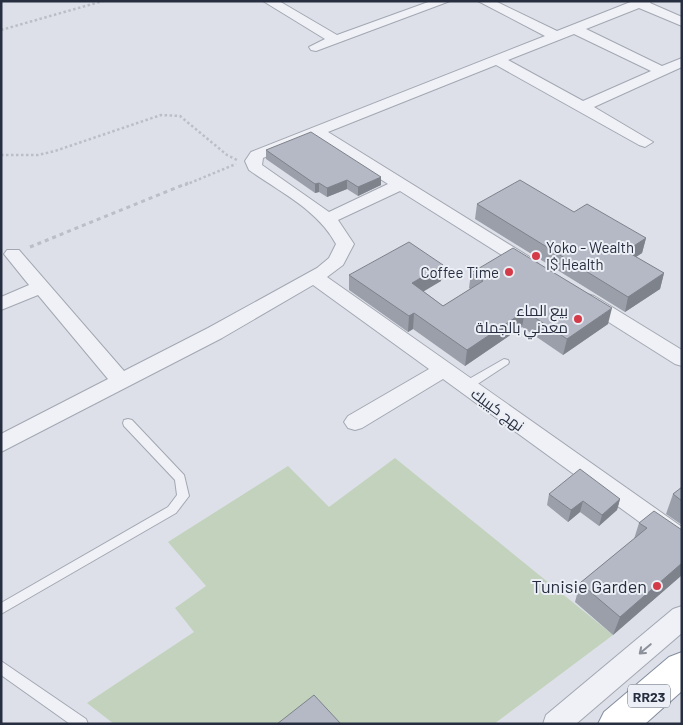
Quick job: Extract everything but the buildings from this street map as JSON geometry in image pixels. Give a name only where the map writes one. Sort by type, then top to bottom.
[{"type":"highway","name":"RR23","points":[[617,724],[682,668]]},
{"type":"street","points":[[268,1],[336,40]]},
{"type":"street","points":[[316,47],[444,1]]},
{"type":"street","points":[[484,1],[556,36]]},
{"type":"street","points":[[1,444],[215,333],[314,277],[338,261],[345,244],[340,232],[327,219],[255,167],[253,161],[257,155],[642,2],[682,22]]},
{"type":"street","points":[[575,29],[662,71]]},
{"type":"street","points":[[498,60],[645,142]]},
{"type":"street","points":[[583,107],[682,62]]},
{"type":"street","points":[[318,132],[541,271]]},
{"type":"street","points":[[327,219],[400,184]]},
{"type":"street","points":[[13,254],[121,381]]},
{"type":"street","name":"نهج كيبيك","points":[[314,277],[682,540]]},
{"type":"street","points":[[1,304],[41,286]]},
{"type":"street","points":[[574,292],[682,359]]},
{"type":"street","points":[[355,422],[443,370]]},
{"type":"street","points":[[556,724],[682,617]]},
{"type":"lane","points":[[466,386],[504,362]]},
{"type":"lane","points":[[1,609],[172,510],[183,496],[180,478],[128,423]]},
{"type":"lane","points":[[1,667],[81,724]]},
{"type":"path","points":[[1,30],[103,1]]},
{"type":"path","points":[[1,155],[38,155],[55,151],[160,116],[172,114],[180,116],[228,155],[239,160],[253,161]]},
{"type":"path","points":[[13,254],[226,167],[253,161]]},
{"type":"green space","points":[[395,458],[613,635],[494,724],[114,724],[87,703],[194,632],[175,608],[206,586],[168,542],[288,466],[329,507]]},
{"type":"place","name":"Yoko - Wealth I$ Health","points":[[536,256]]},
{"type":"place","name":"Coffee Time","points":[[509,272]]},
{"type":"place","name":"بيع الماء معدني بالجملة","points":[[578,319]]},
{"type":"place","name":"Tunisie Garden","points":[[657,586]]}]
